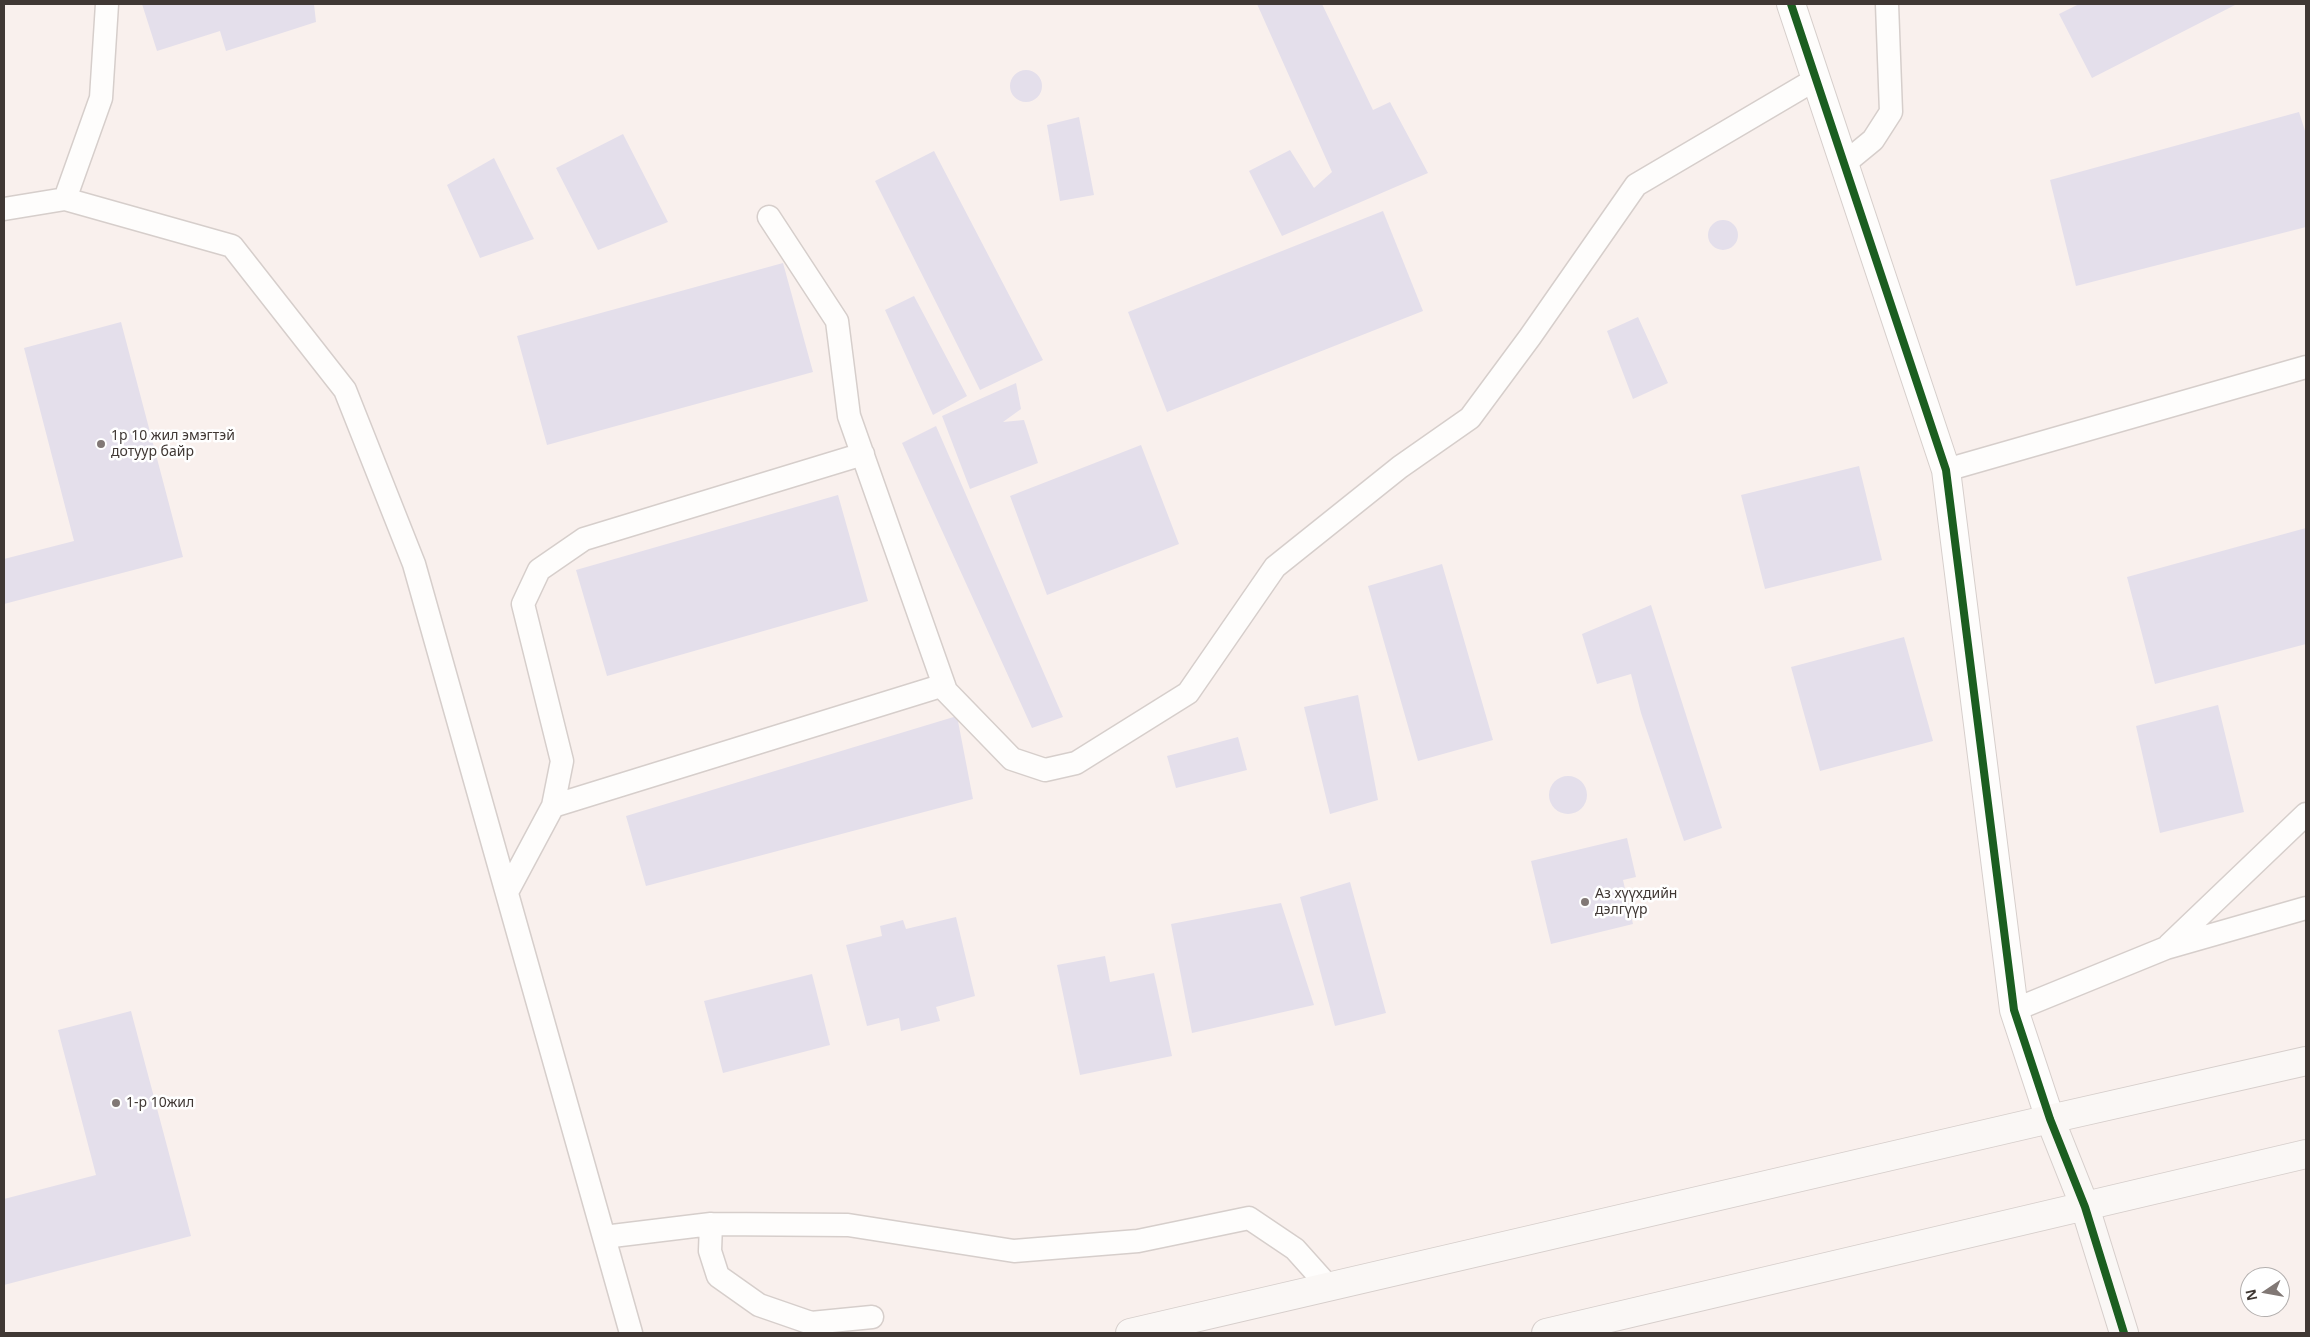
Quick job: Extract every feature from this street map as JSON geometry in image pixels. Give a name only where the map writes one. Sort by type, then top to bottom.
[{"type":"main road","points":[[1130,1333],[2306,1061]]},
{"type":"main road","points":[[2050,1119],[2085,1207],[2124,1333]]},
{"type":"main road","points":[[1546,1333],[2306,1154]]},
{"type":"street","points":[[1791,4],[1946,470],[2014,1010],[2050,1119]]},
{"type":"lane","points":[[65,199],[101,98],[107,4]]},
{"type":"lane","points":[[1844,163],[1874,140],[1891,112],[1886,4]]},
{"type":"lane","points":[[769,217],[837,321],[849,416],[946,691],[1012,759],[1045,770],[1076,763],[1188,693],[1275,567],[1400,467],[1470,418],[1530,337],[1636,185],[1816,79]]},
{"type":"lane","points":[[4,209],[65,199],[232,246],[345,390],[414,564],[631,1333]]},
{"type":"lane","points":[[1946,470],[2306,368]]},
{"type":"lane","points":[[506,892],[553,806],[562,761],[523,604],[539,570],[584,539],[863,454]]},
{"type":"lane","points":[[553,806],[944,685]]},
{"type":"lane","points":[[2166,948],[2306,814]]},
{"type":"lane","points":[[2014,1010],[2166,948],[2306,908]]},
{"type":"lane","points":[[604,1237],[711,1224],[848,1225],[1014,1251],[1138,1241],[1249,1218],[1295,1249],[1329,1287]]},
{"type":"lane","points":[[711,1224],[710,1251],[718,1276],[759,1305],[811,1323],[872,1317]]},
{"type":"building","points":[[142,4],[314,4],[316,22],[226,51],[220,31],[157,51]]},
{"type":"building","points":[[1257,4],[1322,4],[1373,110],[1390,102],[1428,173],[1282,236],[1249,171],[1290,150],[1314,188],[1332,172]]},
{"type":"building","points":[[2079,4],[2237,4],[2092,78],[2059,14]]},
{"type":"building","points":[[1026,70],[1032,71],[1037,75],[1041,80],[1041,92],[1037,97],[1032,101],[1026,102],[1020,101],[1015,97],[1011,92],[1010,86],[1011,80],[1015,75],[1020,71]]},
{"type":"building","points":[[2299,112],[2306,134],[2306,227],[2076,286],[2050,180]]},
{"type":"building","points":[[1079,117],[1094,195],[1060,201],[1047,125]]},
{"type":"building","points":[[623,134],[668,222],[598,250],[556,168]]},
{"type":"building","points":[[934,151],[1043,360],[980,390],[875,181]]},
{"type":"building","points":[[494,158],[534,239],[480,258],[447,185]]},
{"type":"building","points":[[1383,211],[1423,311],[1167,412],[1128,312]]},
{"type":"building","points":[[1723,220],[1734,224],[1738,235],[1734,246],[1723,250],[1712,246],[1708,235],[1712,224]]},
{"type":"building","points":[[783,263],[813,372],[547,445],[517,336]]},
{"type":"building","points":[[914,296],[967,396],[933,415],[885,310]]},
{"type":"building","points":[[1638,317],[1668,383],[1633,399],[1607,331]]},
{"type":"building","name":"1р 10 жил эмэгтэй дотуур байр","points":[[121,322],[183,557],[4,604],[4,559],[74,541],[24,348]]},
{"type":"building","points":[[1016,383],[1021,409],[1003,422],[1024,420],[1038,463],[970,489],[942,416]]},
{"type":"building","points":[[936,426],[1063,717],[1032,728],[902,443]]},
{"type":"building","points":[[1141,445],[1179,544],[1047,595],[1010,496]]},
{"type":"building","points":[[1859,466],[1882,560],[1765,589],[1741,495]]},
{"type":"building","points":[[838,495],[868,601],[607,676],[576,570]]},
{"type":"building","points":[[2306,528],[2306,644],[2155,684],[2127,577]]},
{"type":"building","points":[[1442,564],[1493,740],[1418,761],[1368,586]]},
{"type":"building","points":[[1651,605],[1722,828],[1684,841],[1641,713],[1631,674],[1597,684],[1582,634]]},
{"type":"building","points":[[1904,637],[1933,741],[1820,771],[1791,667]]},
{"type":"building","points":[[1358,695],[1378,800],[1330,814],[1304,707]]},
{"type":"building","points":[[2218,705],[2244,812],[2160,833],[2136,726]]},
{"type":"building","points":[[957,716],[973,799],[646,886],[626,816]]},
{"type":"building","points":[[1238,737],[1247,770],[1176,788],[1167,756]]},
{"type":"building","points":[[1568,776],[1581,782],[1587,795],[1581,808],[1568,814],[1555,808],[1549,795],[1555,782]]},
{"type":"building","name":"Аз хүүхдийн дэлгүүр","points":[[1627,838],[1636,877],[1623,880],[1633,924],[1551,944],[1531,861]]},
{"type":"building","points":[[1350,882],[1386,1013],[1335,1026],[1300,897]]},
{"type":"building","points":[[1281,903],[1314,1005],[1192,1033],[1171,924]]},
{"type":"building","points":[[956,917],[975,996],[936,1007],[940,1021],[901,1031],[899,1018],[867,1026],[846,945],[882,936],[880,926],[903,920],[906,929]]},
{"type":"building","points":[[1105,956],[1110,982],[1154,973],[1172,1056],[1080,1075],[1057,965]]},
{"type":"building","points":[[812,974],[830,1045],[723,1073],[704,1001]]},
{"type":"building","name":"1-р 10жил","points":[[131,1011],[191,1236],[4,1285],[4,1199],[96,1175],[58,1030]]},
{"type":"cycle path","points":[[1791,4],[1946,470],[2014,1010],[2050,1119],[2085,1207],[2124,1333]]},
{"type":"place","name":"1р 10 жил эмэгтэй дотуур байр","points":[[101,444]]},
{"type":"place","name":"Аз хүүхдийн дэлгүүр","points":[[1585,902]]},
{"type":"place","name":"1-р 10жил","points":[[116,1103]]}]
